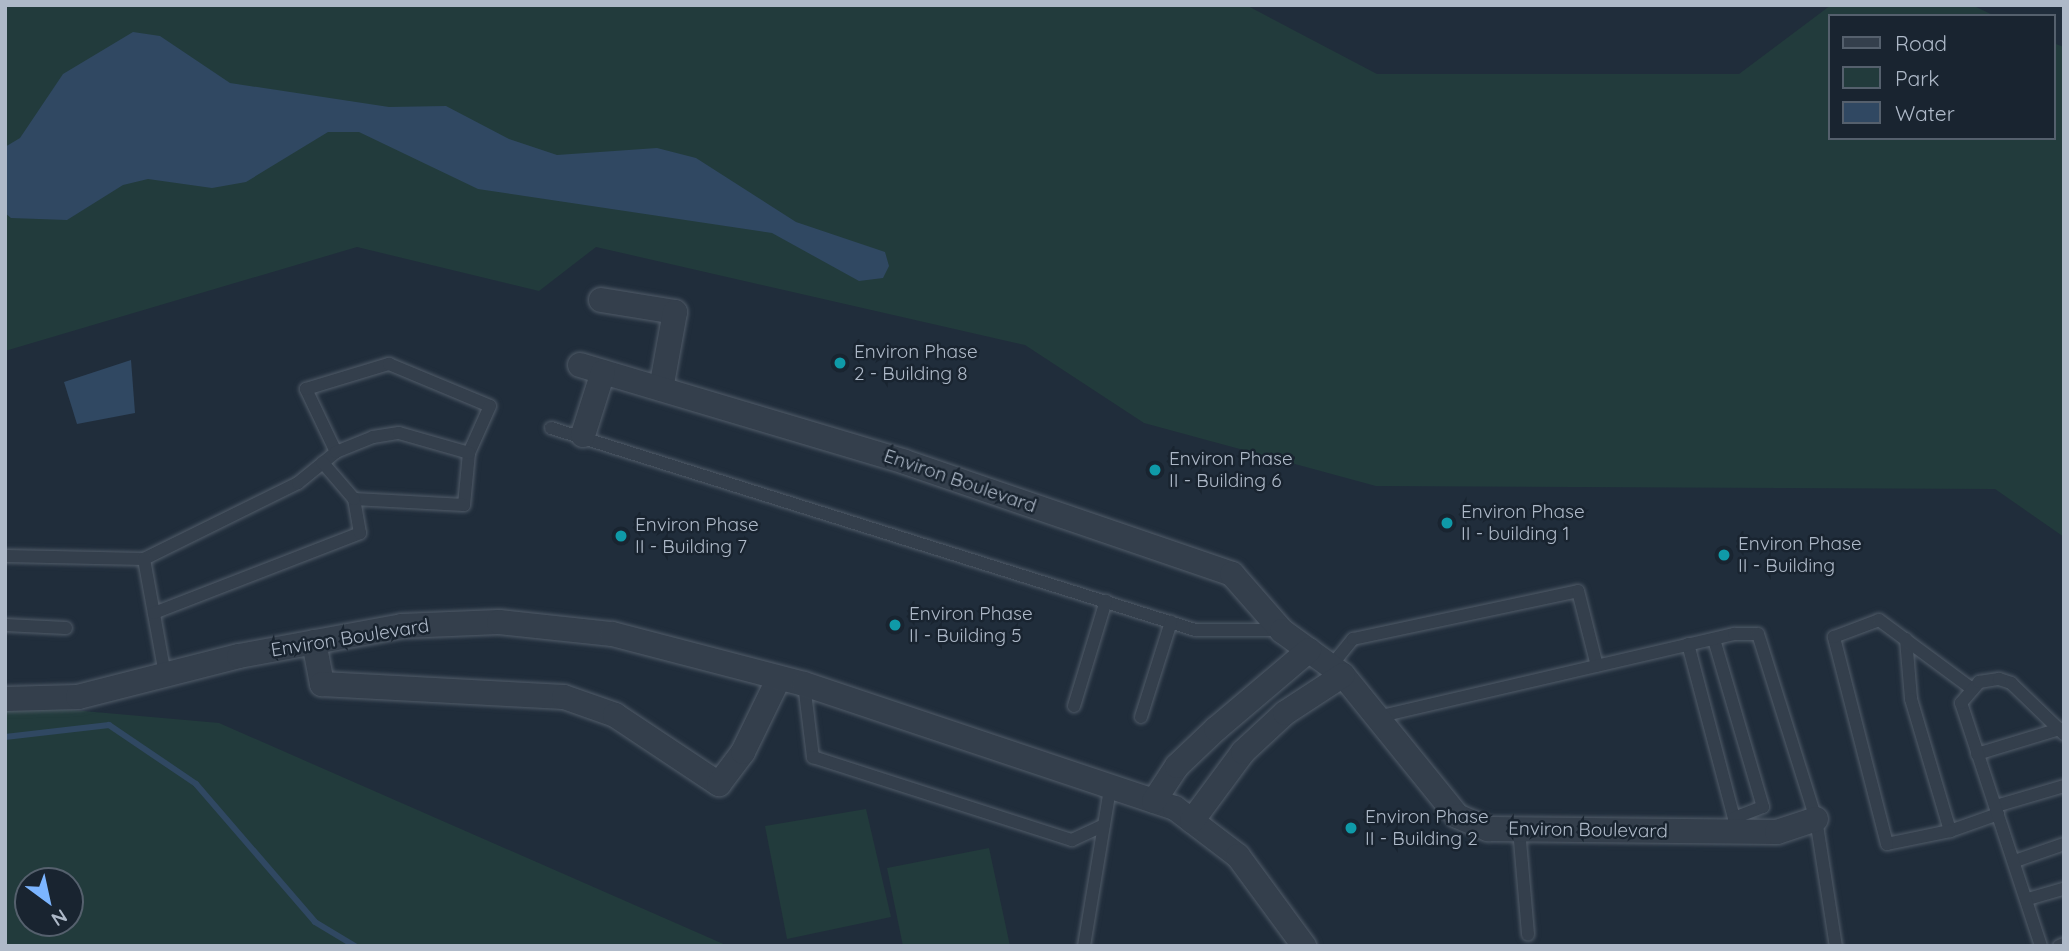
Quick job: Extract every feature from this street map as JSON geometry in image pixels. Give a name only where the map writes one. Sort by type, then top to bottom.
[{"type":"street","points":[[601,300],[675,312],[661,389]]},
{"type":"street","name":"Environ Boulevard","points":[[583,435],[592,368],[905,462],[1232,574],[1282,631],[1337,671],[1457,816],[1488,829],[1777,832],[1816,819]]},
{"type":"street","name":"Environ Boulevard","points":[[5,699],[78,697],[165,674],[402,626],[499,622],[612,634],[804,684],[1111,783],[1154,800],[1192,821],[1238,856],[1297,943]]},
{"type":"street","points":[[314,642],[322,684],[355,682],[564,696],[615,715],[719,784],[743,752],[779,678]]},
{"type":"street","points":[[1154,800],[1196,747],[1309,650]]},
{"type":"street","points":[[1192,821],[1243,752],[1285,713],[1337,671]]},
{"type":"lane","points":[[336,452],[306,390],[389,364],[490,406],[469,453],[464,505],[354,499]]},
{"type":"lane","points":[[551,428],[583,435],[1195,630],[1282,631]]},
{"type":"lane","points":[[5,556],[144,559],[298,483],[336,452],[399,433],[469,453]]},
{"type":"lane","points":[[154,613],[360,533],[354,499],[323,463]]},
{"type":"lane","points":[[144,559],[165,674]]},
{"type":"lane","points":[[1337,671],[1353,639],[1578,591],[1597,666]]},
{"type":"lane","points":[[1074,706],[1106,601]]},
{"type":"lane","points":[[1971,688],[1879,620],[1834,637],[1887,844],[1950,831],[1997,810],[2064,786]]},
{"type":"lane","points":[[1141,718],[1171,622]]},
{"type":"lane","points":[[5,625],[66,628]]},
{"type":"lane","points":[[1377,717],[1714,639],[1758,634],[1768,650],[1816,819],[1836,946]]},
{"type":"lane","points":[[1688,645],[1734,818],[1763,807],[1714,639]]},
{"type":"lane","points":[[1906,639],[1911,699],[1950,831]]},
{"type":"lane","points":[[2041,946],[2028,899],[1962,710],[1971,688],[1988,680],[2011,683],[2062,731]]},
{"type":"lane","points":[[804,684],[813,757],[1072,840],[1104,825]]},
{"type":"lane","points":[[1977,754],[2062,731]]},
{"type":"lane","points":[[1084,946],[1111,783]]},
{"type":"lane","points":[[1519,829],[1528,935]]},
{"type":"lane","points":[[2015,861],[2064,844]]},
{"type":"lane","points":[[2028,899],[2064,889]]},
{"type":"green space","points":[[5,5],[1246,5],[1377,74],[1739,74],[1831,5],[1972,5],[1991,14],[1828,14],[1828,140],[2055,140],[2055,44],[2064,47],[2064,537],[1995,489],[1376,486],[1144,423],[1025,345],[596,247],[539,291],[357,247],[5,351]]},
{"type":"green space","points":[[5,704],[219,723],[728,946],[5,946]]},
{"type":"green space","points":[[866,809],[891,917],[787,939],[765,826]]},
{"type":"green space","points":[[989,848],[1010,946],[903,946],[887,868]]},
{"type":"water","points":[[133,32],[160,36],[230,83],[389,107],[446,106],[509,139],[557,155],[657,148],[696,158],[796,222],[885,252],[889,266],[883,278],[859,281],[772,233],[478,189],[359,132],[328,132],[246,182],[212,188],[148,179],[123,185],[67,220],[11,218],[5,213],[5,147],[20,138],[63,74]]},
{"type":"water","points":[[131,360],[135,413],[77,424],[64,382]]},
{"type":"waterway","points":[[5,737],[109,725],[196,784],[315,922],[355,946]]},
{"type":"place","name":"Environ Phase 2 - Building 8","points":[[840,363]]},
{"type":"place","name":"Environ Phase II - Building 6","points":[[1155,470]]},
{"type":"place","name":"Environ Phase II - building 1","points":[[1447,523]]},
{"type":"place","name":"Environ Phase II - Building 7","points":[[621,536]]},
{"type":"place","name":"Environ Phase II - Building","points":[[1724,555]]},
{"type":"place","name":"Environ Phase II - Building 5","points":[[895,625]]},
{"type":"place","name":"Environ Phase II - Building 2","points":[[1351,828]]}]
